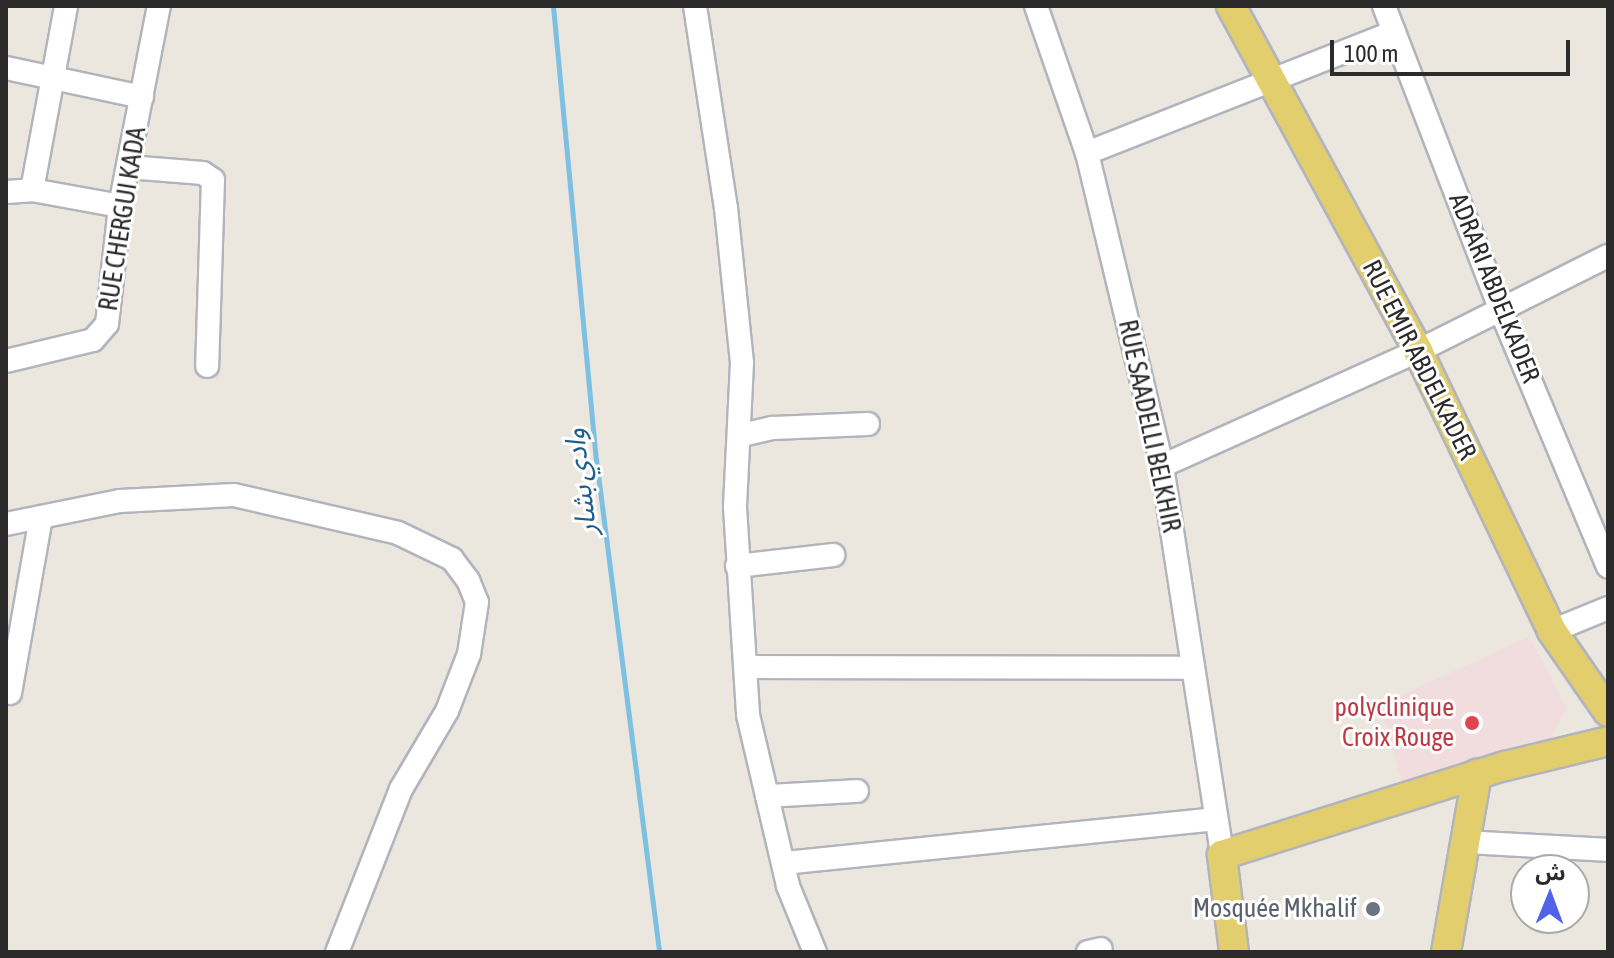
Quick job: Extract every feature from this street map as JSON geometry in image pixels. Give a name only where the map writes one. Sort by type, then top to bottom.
[{"type":"main road","name":"RUE EMIR ABDELKADER","points":[[1231,6],[1418,351],[1552,631],[1608,712]]},
{"type":"main road","points":[[1234,952],[1222,855],[1477,774],[1608,741]]},
{"type":"main road","points":[[1446,952],[1477,774]]},
{"type":"street","points":[[32,190],[56,75],[66,6]]},
{"type":"street","name":"RUE CHERGUI KADA","points":[[6,361],[93,340],[107,324],[120,206],[159,6]]},
{"type":"street","points":[[695,6],[734,273],[742,435],[735,507],[748,715],[784,863],[815,952]]},
{"type":"street","name":"RUE SAADELLI BELKHIR","points":[[1036,6],[1087,153],[1162,466],[1222,855]]},
{"type":"street","name":"ADRARI ABDELKADER","points":[[1384,6],[1501,311],[1608,567]]},
{"type":"street","points":[[1087,153],[1394,32]]},
{"type":"street","points":[[6,68],[56,75],[142,97]]},
{"type":"street","points":[[128,167],[203,173],[213,180],[207,366]]},
{"type":"street","points":[[6,192],[32,190],[120,206]]},
{"type":"street","points":[[1162,466],[1418,351],[1608,256]]},
{"type":"street","points":[[742,435],[868,424]]},
{"type":"street","points":[[6,524],[120,501],[194,494],[266,499],[398,533],[452,559],[468,580],[477,602],[469,654],[447,711],[401,789],[337,952]]},
{"type":"street","points":[[10,693],[41,518]]},
{"type":"street","points":[[737,566],[833,555]]},
{"type":"street","points":[[1552,631],[1608,608]]},
{"type":"street","points":[[745,667],[1193,668]]},
{"type":"street","points":[[767,796],[857,791]]},
{"type":"street","points":[[784,863],[1216,819]]},
{"type":"street","points":[[1465,842],[1608,850]]},
{"type":"shaded area","name":"polyclinique Croix Rouge","points":[[1529,637],[1567,708],[1550,739],[1402,782],[1380,705]]},
{"type":"waterway","name":"وادي بشار","points":[[553,6],[596,459],[659,952]]},
{"type":"place","name":"polyclinique Croix Rouge","points":[[1472,723]]},
{"type":"place","name":"Mosquée Mkhalif","points":[[1373,909]]}]
